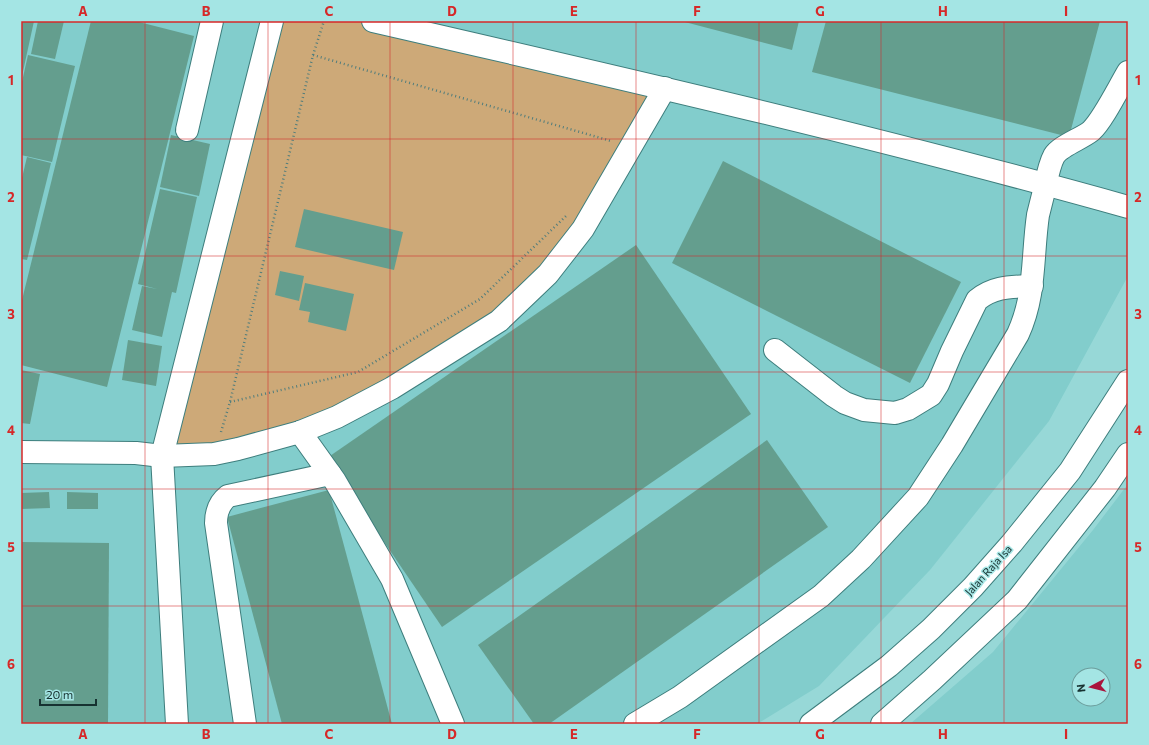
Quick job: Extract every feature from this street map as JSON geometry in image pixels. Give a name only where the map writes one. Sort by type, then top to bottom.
[{"type":"main road","points":[[187,130],[212,21]]},
{"type":"main road","points":[[177,724],[162,456],[272,21]]},
{"type":"main road","points":[[373,21],[665,88],[948,158],[1128,207]]},
{"type":"main road","points":[[635,724],[680,697],[822,596],[861,559],[918,497],[952,445],[1018,334],[1025,319],[1032,286],[1038,215],[1054,156],[1063,148],[1092,130],[1111,102],[1128,72]]},
{"type":"main road","points":[[21,452],[136,453],[162,456],[214,454],[300,432],[338,417],[392,388],[499,321],[548,274],[583,229],[665,88]]},
{"type":"main road","points":[[775,350],[845,403],[864,410],[895,413],[908,409],[931,395],[938,384],[977,300],[984,295],[1003,287],[1032,286]]},
{"type":"main road","name":"Jalan Raja Isa","points":[[811,724],[889,666],[931,629],[974,587],[1012,543],[1070,471],[1128,381]]},
{"type":"main road","points":[[300,432],[330,474],[392,579],[453,724]]},
{"type":"main road","points":[[882,724],[932,680],[1016,600],[1100,495],[1128,454]]},
{"type":"main road","points":[[245,724],[216,524],[218,508],[222,501],[228,496],[330,474]]},
{"type":"path","points":[[214,454],[230,402],[313,55],[324,21]]},
{"type":"path","points":[[313,55],[615,142]]},
{"type":"path","points":[[230,402],[358,372],[480,299],[569,213]]},
{"type":"shaded area","points":[[21,21],[1128,21],[1128,276],[1049,421],[930,570],[819,686],[757,724],[21,724]]},
{"type":"shaded area","points":[[272,21],[376,21],[665,88],[550,286],[275,446],[216,465],[162,456]]},
{"type":"shaded area","points":[[1128,484],[1128,724],[910,724],[993,652],[1093,530]]},
{"type":"building","points":[[21,21],[34,21],[22,76],[21,76]]},
{"type":"building","points":[[38,21],[64,21],[55,59],[31,54]]},
{"type":"building","points":[[91,21],[135,21],[194,36],[107,387],[21,365],[21,304]]},
{"type":"building","points":[[681,21],[799,21],[792,50]]},
{"type":"building","points":[[826,21],[1100,21],[1069,137],[812,72]]},
{"type":"building","points":[[28,55],[75,66],[52,162],[21,155],[21,86]]},
{"type":"building","points":[[171,135],[210,144],[199,196],[160,187]]},
{"type":"building","points":[[27,157],[51,163],[27,260],[21,259],[21,182]]},
{"type":"building","points":[[723,161],[961,282],[910,383],[672,263]]},
{"type":"building","points":[[160,189],[197,197],[176,293],[172,292],[162,337],[132,330],[142,286],[157,289],[138,284]]},
{"type":"building","points":[[304,209],[403,232],[394,270],[295,247]]},
{"type":"building","points":[[636,245],[751,414],[442,627],[327,458]]},
{"type":"building","points":[[280,271],[304,276],[299,301],[275,295]]},
{"type":"building","points":[[305,283],[354,294],[346,331],[308,322],[310,312],[299,310]]},
{"type":"building","points":[[128,340],[162,346],[156,386],[122,380]]},
{"type":"building","points":[[21,370],[40,374],[30,424],[21,423]]},
{"type":"building","points":[[767,440],[828,527],[549,724],[534,724],[478,645]]},
{"type":"building","points":[[329,490],[392,724],[282,724],[227,517]]},
{"type":"building","points":[[49,492],[50,508],[21,509],[21,493]]},
{"type":"building","points":[[67,492],[98,493],[98,509],[67,509]]},
{"type":"building","points":[[21,542],[109,543],[108,724],[21,724]]}]
